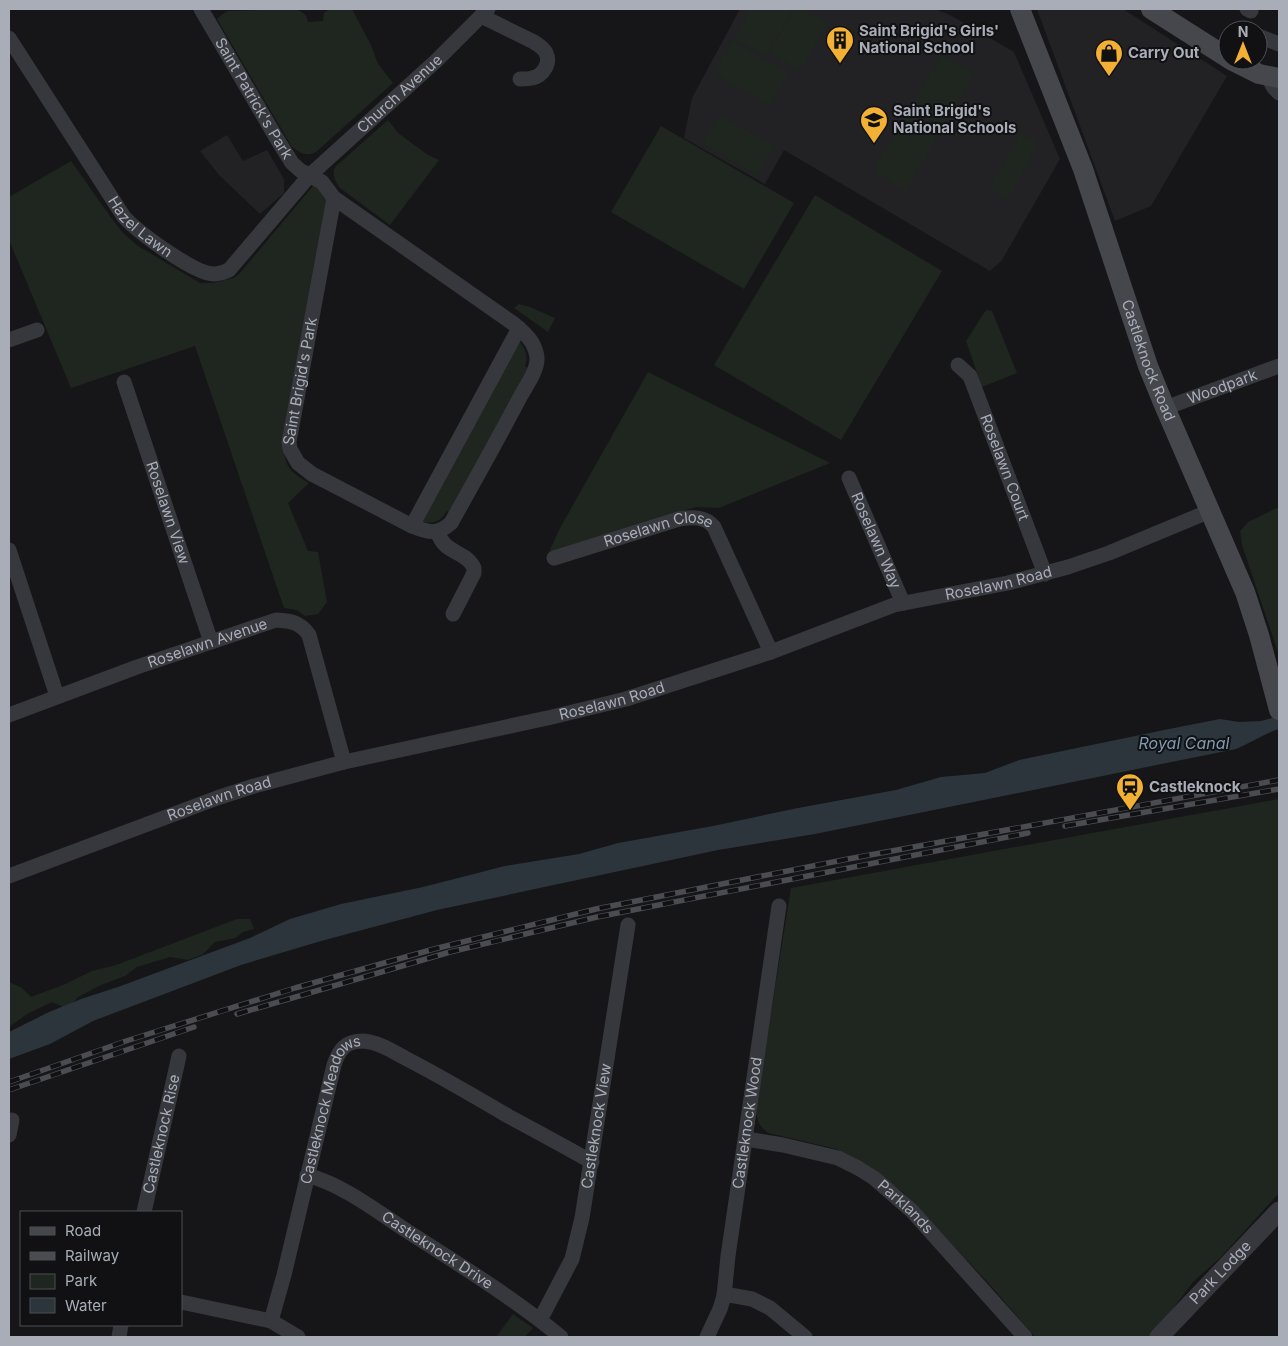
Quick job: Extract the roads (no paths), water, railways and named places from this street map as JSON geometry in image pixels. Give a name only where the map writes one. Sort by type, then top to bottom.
[{"type":"main road","name":"Castleknock Road","points":[[1020,9],[1083,169],[1140,343],[1165,408],[1245,592],[1278,706]]},
{"type":"main road","points":[[1151,9],[1218,51]]},
{"type":"main road","points":[[1253,70],[1273,77]]},
{"type":"street","name":"Saint Patrick's Park","points":[[205,10],[276,139],[292,163],[301,171],[310,175]]},
{"type":"street","name":"Church Avenue","points":[[310,175],[436,61],[485,13]]},
{"type":"street","points":[[485,13],[542,47],[546,52],[548,60],[541,74],[533,78],[520,79]]},
{"type":"street","name":"Hazel Lawn","points":[[9,38],[124,217],[151,241],[202,270],[213,274],[229,270],[310,175]]},
{"type":"street","points":[[1273,77],[1274,88],[1279,92]]},
{"type":"street","points":[[310,175],[322,182],[334,198],[519,328],[531,339],[536,350],[537,363],[534,370],[490,455],[451,523],[438,532],[444,545],[468,560],[474,568],[474,573],[453,614]]},
{"type":"street","name":"Saint Brigid's Park","points":[[334,198],[298,388],[289,442],[290,450],[298,463],[312,474],[412,526],[428,532],[438,532]]},
{"type":"street","points":[[412,526],[519,328]]},
{"type":"street","points":[[9,340],[37,330]]},
{"type":"street","name":"Roselawn Court","points":[[958,365],[970,376],[1045,574]]},
{"type":"street","name":"Woodpark","points":[[1165,408],[1279,366]]},
{"type":"street","name":"Roselawn View","points":[[124,382],[211,642]]},
{"type":"street","name":"Roselawn Way","points":[[849,478],[903,603]]},
{"type":"street","name":"Roselawn Road","points":[[9,876],[217,798],[269,782],[344,762],[626,699],[772,652],[887,607],[1045,574],[1109,553],[1210,510]]},
{"type":"street","name":"Roselawn Close","points":[[554,558],[679,519],[706,519],[714,527],[772,652]]},
{"type":"street","points":[[9,550],[57,696]]},
{"type":"street","name":"Roselawn Avenue","points":[[9,715],[57,696],[211,642],[276,620],[287,620],[300,624],[309,635],[344,762]]},
{"type":"street","name":"Castleknock Wood","points":[[707,1337],[720,1309],[724,1294],[729,1247],[779,906]]},
{"type":"street","name":"Castleknock View","points":[[540,1320],[572,1259],[582,1218],[628,925]]},
{"type":"street","name":"Castleknock Meadows","points":[[271,1321],[279,1295],[336,1059],[339,1050],[346,1044],[354,1042],[375,1043],[417,1064],[592,1162]]},
{"type":"street","name":"Castleknock Rise","points":[[144,1211],[179,1056]]},
{"type":"street","points":[[9,1135],[12,1120]]},
{"type":"street","name":"Parklands","points":[[746,1139],[783,1145],[838,1158],[874,1178],[912,1211],[1025,1337]]},
{"type":"street","name":"Castleknock Drive","points":[[308,1175],[337,1186],[362,1200],[481,1278],[561,1337]]},
{"type":"street","name":"Park Lodge","points":[[1161,1336],[1279,1211]]},
{"type":"street","points":[[724,1294],[752,1299],[770,1308],[805,1337]]},
{"type":"street","points":[[182,1302],[271,1321],[298,1337]]},
{"type":"water","name":"Royal Canal","points":[[1279,716],[1279,729],[1236,749],[815,834],[718,850],[437,910],[321,941],[241,965],[93,1021],[50,1044],[9,1059],[9,1032],[49,1012],[250,938],[290,919],[341,904],[423,887],[505,866],[579,854],[618,843],[896,790],[941,777],[985,773],[1019,760],[1169,729],[1220,719],[1239,722],[1261,721]]},
{"type":"railway","points":[[9,1082],[126,1041],[295,988],[434,949],[596,909],[848,859],[1279,780]]},
{"type":"railway","points":[[1065,826],[1279,789]]},
{"type":"railway","points":[[237,1014],[450,952],[597,917],[1028,833]]},
{"type":"railway","points":[[9,1090],[194,1027]]},
{"type":"place","name":"Saint Brigid's Girls' National School","points":[[840,64]]},
{"type":"place","name":"Carry Out","points":[[1109,77]]},
{"type":"place","name":"Saint Brigid's National Schools","points":[[874,144]]},
{"type":"place","name":"Castleknock","points":[[1130,811]]}]
